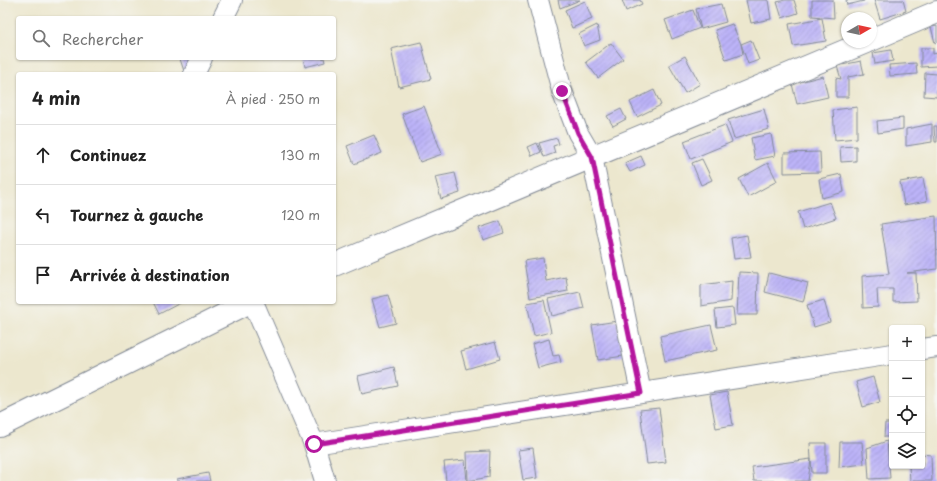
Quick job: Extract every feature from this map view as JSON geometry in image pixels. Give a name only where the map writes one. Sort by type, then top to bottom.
[{"type":"street","points":[[224,16],[232,0]]},
{"type":"street","points":[[538,0],[562,91],[578,133],[592,157],[641,393]]},
{"type":"street","points":[[877,37],[937,12]]},
{"type":"street","points":[[336,264],[852,48]]},
{"type":"street","points":[[195,72],[201,60]]},
{"type":"street","points":[[0,426],[247,304]]},
{"type":"street","points":[[252,304],[314,444],[325,481]]},
{"type":"street","points":[[925,349],[937,347]]},
{"type":"street","points":[[314,444],[889,354]]},
{"type":"building","points":[[558,0],[580,0],[560,8]]},
{"type":"building","points":[[622,0],[640,0],[642,4],[626,11]]},
{"type":"building","points":[[746,0],[768,0],[771,19],[751,23]]},
{"type":"building","points":[[794,0],[798,13],[782,18],[777,2]]},
{"type":"building","points":[[812,0],[833,0],[834,18],[812,16]]},
{"type":"building","points":[[846,0],[864,0],[864,1],[847,5]]},
{"type":"building","points":[[874,0],[903,0],[906,11],[880,19]]},
{"type":"building","points":[[585,1],[592,19],[572,28],[565,10]]},
{"type":"building","points":[[721,4],[726,22],[701,29],[696,9]]},
{"type":"building","points":[[693,10],[700,28],[672,39],[665,20]]},
{"type":"building","points":[[822,18],[826,41],[793,46],[789,24]]},
{"type":"building","points":[[732,24],[741,44],[743,54],[726,60],[715,30]]},
{"type":"building","points":[[597,25],[600,40],[584,46],[579,34]]},
{"type":"building","points":[[937,26],[937,42],[935,43],[931,27]]},
{"type":"building","points":[[751,40],[759,60],[748,64],[741,44]]},
{"type":"building","points":[[421,42],[431,79],[399,87],[391,49]]},
{"type":"building","points":[[611,43],[623,59],[598,78],[586,62]]},
{"type":"building","points":[[921,48],[933,48],[933,54],[937,53],[937,66],[921,67]]},
{"type":"building","points":[[891,50],[893,61],[875,64],[873,53]]},
{"type":"building","points":[[685,56],[700,84],[685,93],[669,65]]},
{"type":"building","points":[[180,60],[203,60],[206,72],[184,72]]},
{"type":"building","points":[[303,60],[324,60],[325,62],[305,67]]},
{"type":"building","points":[[861,61],[864,74],[848,77],[848,97],[836,97],[836,78],[841,79],[837,66]]},
{"type":"building","points":[[916,63],[917,74],[890,76],[889,65]]},
{"type":"building","points":[[925,73],[937,74],[937,97],[924,96]]},
{"type":"building","points":[[823,76],[828,97],[797,104],[792,84]]},
{"type":"building","points":[[654,90],[661,105],[637,117],[630,102]]},
{"type":"building","points":[[424,106],[442,154],[420,162],[402,114]]},
{"type":"building","points":[[857,107],[857,138],[835,140],[833,110]]},
{"type":"building","points":[[621,109],[626,119],[613,126],[607,116]]},
{"type":"building","points":[[764,109],[769,129],[734,139],[728,120]]},
{"type":"building","points":[[903,118],[903,129],[878,133],[877,121]]},
{"type":"building","points":[[932,124],[932,142],[906,146],[906,129]]},
{"type":"building","points":[[725,125],[732,142],[691,159],[684,141]]},
{"type":"building","points":[[934,126],[937,126],[937,142],[935,142]]},
{"type":"building","points":[[771,134],[775,156],[755,160],[751,138]]},
{"type":"building","points":[[374,135],[382,153],[354,164],[347,146]]},
{"type":"building","points":[[557,138],[559,144],[553,146],[555,153],[544,157],[539,143]]},
{"type":"building","points":[[537,143],[541,152],[532,156],[528,147]]},
{"type":"building","points":[[856,146],[856,161],[841,162],[840,147]]},
{"type":"building","points":[[820,152],[821,172],[784,173],[784,153]]},
{"type":"building","points":[[641,156],[645,165],[630,172],[625,163]]},
{"type":"building","points":[[702,159],[712,180],[701,185],[692,163]]},
{"type":"building","points":[[768,163],[777,181],[748,197],[739,179]]},
{"type":"building","points":[[455,173],[460,193],[441,199],[435,177]]},
{"type":"building","points":[[841,174],[844,192],[822,198],[819,179]]},
{"type":"building","points":[[923,178],[927,201],[904,205],[900,182]]},
{"type":"building","points":[[830,202],[836,218],[803,229],[798,212]]},
{"type":"building","points":[[936,216],[937,269],[907,273],[916,273],[917,301],[893,302],[893,289],[877,289],[878,307],[863,308],[862,276],[889,274],[881,224]]},
{"type":"building","points":[[500,221],[504,233],[483,240],[479,228]]},
{"type":"building","points":[[747,235],[751,257],[734,259],[731,238]]},
{"type":"building","points":[[543,258],[546,281],[566,277],[568,291],[530,298],[524,261]]},
{"type":"building","points":[[739,272],[758,273],[757,315],[737,315]]},
{"type":"building","points":[[769,273],[808,283],[803,302],[765,292]]},
{"type":"building","points":[[732,281],[731,301],[701,306],[701,285]]},
{"type":"building","points":[[580,292],[584,308],[552,316],[548,299]]},
{"type":"building","points":[[388,295],[396,323],[380,327],[372,299]]},
{"type":"building","points":[[544,300],[551,332],[534,336],[527,303]]},
{"type":"building","points":[[824,300],[830,322],[814,327],[807,305]]},
{"type":"building","points":[[154,304],[178,304],[159,314]]},
{"type":"building","points":[[733,308],[735,325],[717,327],[715,310]]},
{"type":"building","points":[[617,321],[623,356],[598,360],[592,325]]},
{"type":"building","points":[[711,325],[717,350],[665,361],[660,336]]},
{"type":"building","points":[[549,339],[553,356],[559,355],[561,362],[538,368],[532,344]]},
{"type":"building","points":[[495,342],[500,359],[466,369],[461,351]]},
{"type":"building","points":[[394,367],[398,386],[362,394],[358,376]]},
{"type":"building","points":[[873,377],[880,402],[863,407],[856,382]]},
{"type":"building","points":[[727,392],[733,425],[716,428],[710,395]]},
{"type":"building","points":[[659,408],[666,462],[647,464],[640,410]]},
{"type":"building","points":[[885,423],[889,423],[889,437],[884,437]]},
{"type":"building","points":[[887,441],[890,478],[869,479],[867,448]]},
{"type":"building","points":[[840,442],[862,442],[864,464],[839,467]]},
{"type":"building","points":[[810,443],[826,443],[826,473],[812,473]]},
{"type":"building","points":[[533,448],[537,478],[523,480],[518,450]]},
{"type":"building","points":[[490,451],[489,477],[468,481],[467,452]]},
{"type":"building","points":[[925,454],[931,455],[932,481],[910,481],[909,469],[925,469]]},
{"type":"building","points":[[811,459],[808,481],[754,481],[752,467]]},
{"type":"building","points":[[465,460],[467,481],[446,481],[444,462]]},
{"type":"building","points":[[208,473],[210,481],[177,481],[177,479]]},
{"type":"route","points":[[314,444],[641,393],[592,157],[578,133],[562,91]]}]
